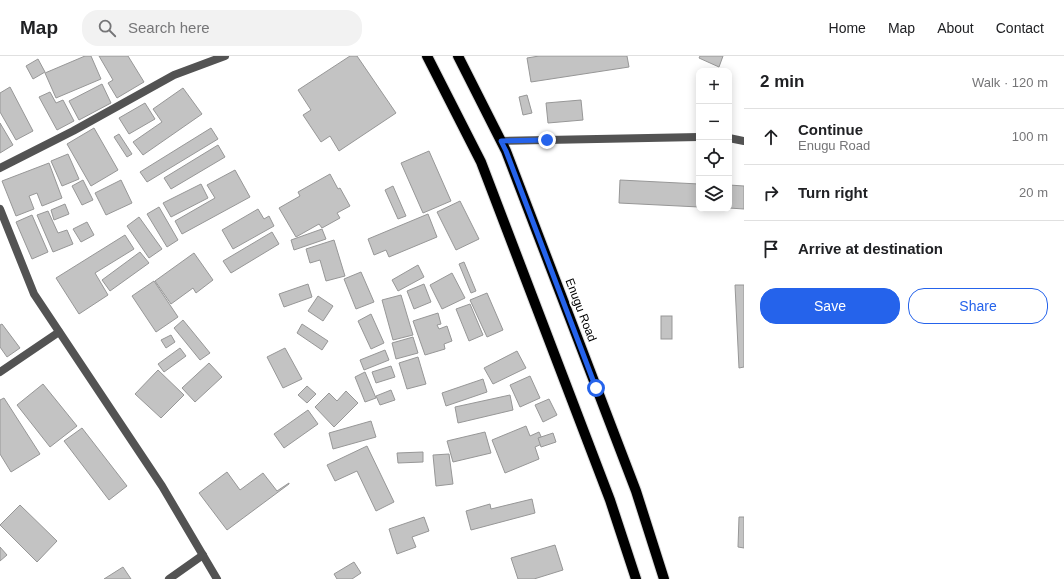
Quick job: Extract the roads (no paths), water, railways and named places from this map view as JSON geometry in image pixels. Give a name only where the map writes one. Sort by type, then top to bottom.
[{"type":"main road","points":[[427,56],[481,162],[610,500],[636,579]]},
{"type":"main road","name":"Enugu Road","points":[[458,56],[509,159],[636,491],[664,579]]},
{"type":"street","points":[[205,56],[216,59]]},
{"type":"street","points":[[0,168],[73,131],[174,75],[225,56]]},
{"type":"street","points":[[501,141],[696,137]]},
{"type":"street","points":[[732,139],[744,141]]},
{"type":"street","points":[[0,209],[34,294],[162,486],[217,579]]},
{"type":"street","points":[[0,372],[59,332]]},
{"type":"street","points":[[169,579],[203,555]]}]
